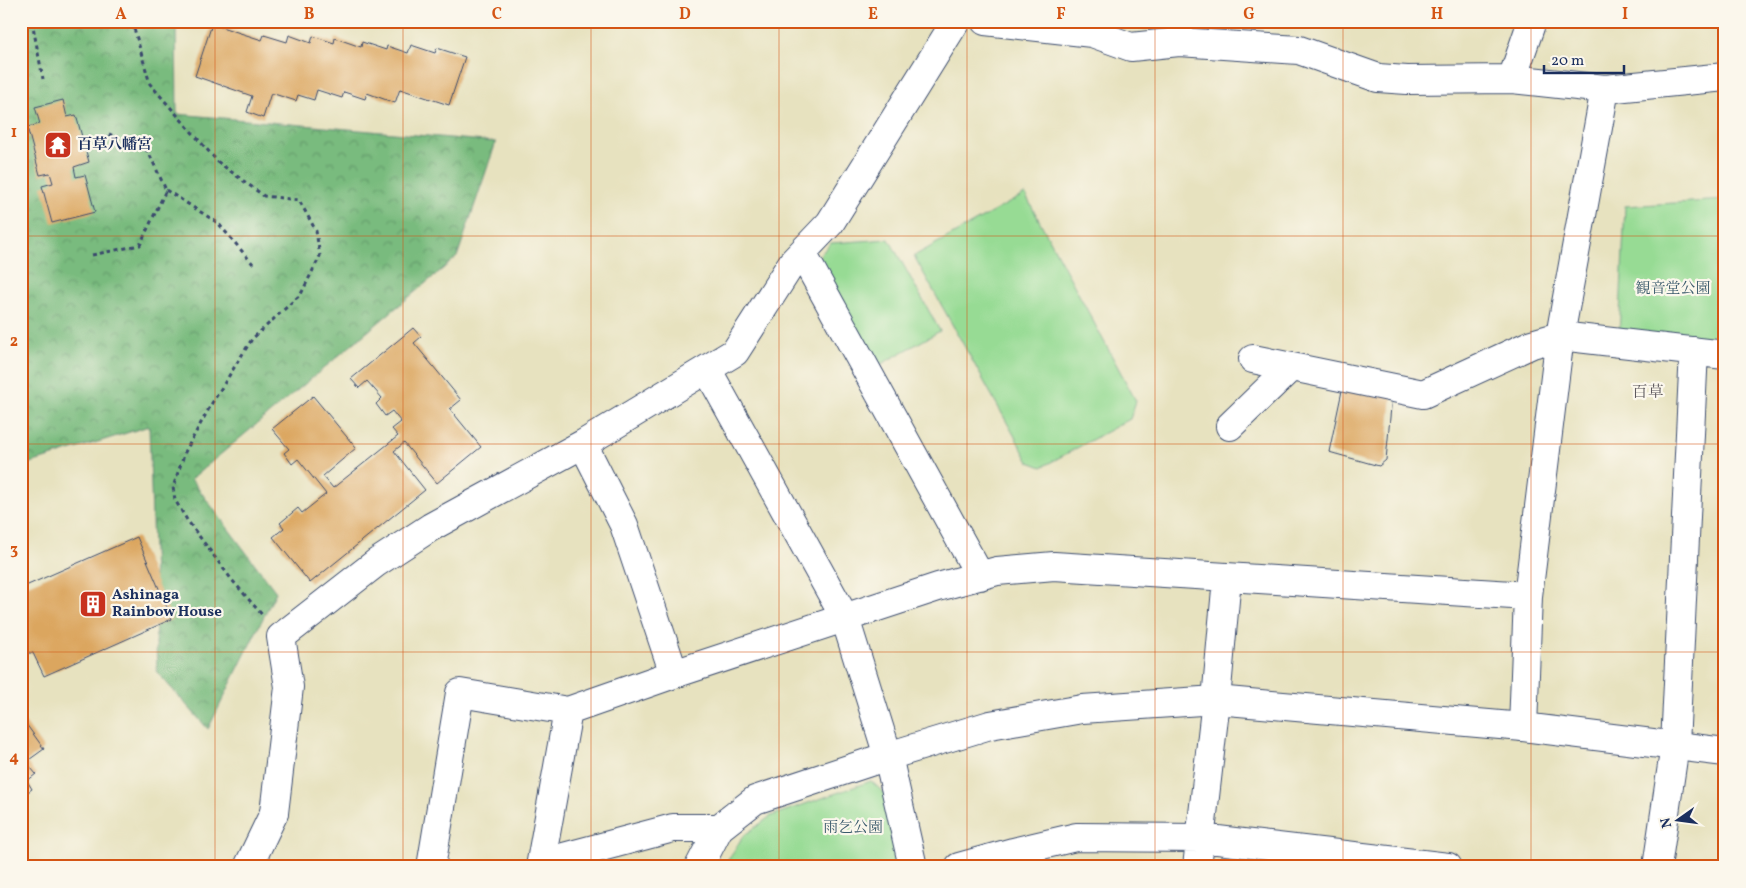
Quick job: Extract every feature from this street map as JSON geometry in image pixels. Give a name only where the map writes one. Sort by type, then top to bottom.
[{"type":"street","points":[[248,867],[274,813],[289,688],[281,637],[376,563],[431,527],[583,444],[735,352],[792,263],[830,223],[956,21]]},
{"type":"street","points":[[985,21],[1092,32],[1131,47],[1179,42],[1299,50],[1378,78],[1407,80],[1512,80],[1605,89],[1725,77]]},
{"type":"street","points":[[1512,80],[1532,21]]},
{"type":"street","points":[[1523,727],[1528,596],[1560,336],[1605,89]]},
{"type":"street","points":[[802,253],[980,576]]},
{"type":"street","points":[[1253,359],[1423,394],[1532,344],[1560,336],[1725,354]]},
{"type":"street","points":[[1657,867],[1675,745],[1694,351]]},
{"type":"street","points":[[1230,426],[1291,367]]},
{"type":"street","points":[[708,369],[845,618],[888,756],[913,867]]},
{"type":"street","points":[[583,444],[624,525],[674,674]]},
{"type":"street","points":[[431,867],[460,693],[568,712],[674,674],[938,587],[997,571],[1054,566],[1528,596]]},
{"type":"street","points":[[1197,867],[1216,700],[1227,578]]},
{"type":"street","points":[[699,867],[718,828],[755,800],[990,725],[1082,709],[1216,700],[1523,727],[1725,752]]},
{"type":"street","points":[[568,712],[540,865],[673,828],[718,828]]},
{"type":"street","points":[[959,867],[1013,852],[1076,838],[1201,838],[1448,867]]},
{"type":"path","points":[[32,21],[43,79]]},
{"type":"path","points":[[132,21],[150,84],[211,155],[264,196],[299,200],[316,231],[320,256],[301,294],[252,339],[212,403],[185,452],[173,487],[175,500],[187,520],[232,580],[281,637]]},
{"type":"path","points":[[21,106],[27,104]]},
{"type":"path","points":[[110,134],[148,151],[166,190],[218,223],[253,264]]},
{"type":"path","points":[[92,255],[140,246],[166,190]]},
{"type":"green space","points":[[21,21],[176,21],[177,114],[496,142],[457,257],[191,479],[276,592],[208,729],[157,672],[149,426],[21,466]]},
{"type":"green space","points":[[1025,194],[1136,401],[1130,419],[1042,467],[1029,462],[914,256]]},
{"type":"green space","name":"観音堂公園","points":[[1725,200],[1725,348],[1619,337],[1625,206]]},
{"type":"green space","points":[[889,239],[940,331],[876,367],[819,268],[820,255],[831,243]]},
{"type":"green space","name":"雨乞公園","points":[[871,781],[885,794],[902,867],[724,867],[743,836],[771,816]]},
{"type":"building","points":[[212,24],[262,40],[264,35],[287,42],[289,35],[311,43],[313,36],[334,43],[335,38],[361,47],[362,42],[386,50],[387,46],[408,53],[411,45],[435,53],[437,48],[465,57],[449,105],[400,89],[395,103],[367,93],[365,99],[344,92],[342,98],[317,90],[314,100],[298,95],[296,101],[271,93],[263,118],[247,112],[252,96],[195,76]]},
{"type":"building","name":"百草八幡宮","points":[[63,100],[67,117],[76,115],[89,162],[74,167],[76,177],[85,175],[95,212],[52,223],[42,186],[53,183],[50,173],[40,175],[27,127],[40,124],[35,107]]},
{"type":"building","points":[[413,328],[421,337],[414,343],[461,400],[450,409],[481,447],[437,483],[404,443],[394,451],[425,490],[310,583],[273,537],[284,528],[280,523],[298,508],[302,513],[326,494],[298,459],[292,464],[284,453],[289,449],[272,429],[313,396],[356,448],[323,476],[333,488],[398,436],[392,429],[401,422],[392,411],[385,416],[376,404],[382,398],[367,381],[359,388],[351,379]]},
{"type":"building","points":[[1343,386],[1392,396],[1386,460],[1379,466],[1329,452]]},
{"type":"building","name":"Ashinaga Rainbow House","points":[[137,537],[172,619],[44,676],[33,653],[21,653],[21,588]]},
{"type":"building","points":[[21,717],[44,749],[26,762],[36,774],[27,781],[32,789],[21,797]]},
{"type":"place","name":"百草八幡宮","points":[[58,145]]},
{"type":"place","name":"Ashinaga Rainbow House","points":[[93,604]]},
{"type":"district","name":"百草","points":[[1648,393]]}]
